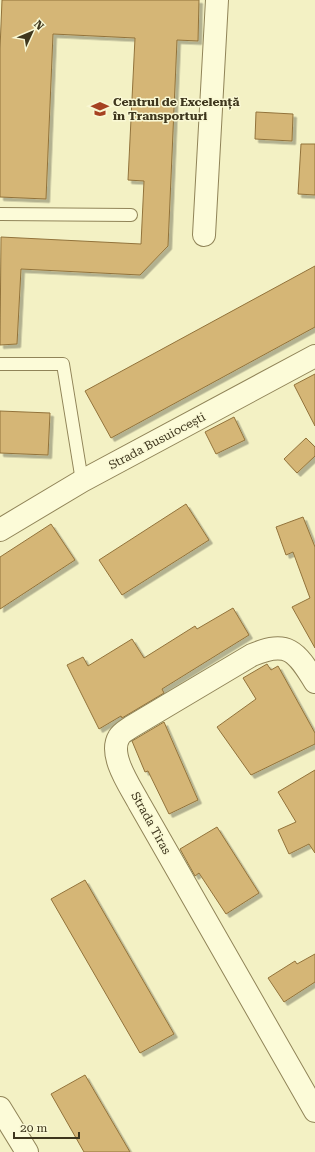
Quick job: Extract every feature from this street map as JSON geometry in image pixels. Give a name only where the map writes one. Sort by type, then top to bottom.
[{"type":"street","points":[[204,235],[217,0]]},
{"type":"street","name":"Strada Busuiocești","points":[[0,530],[82,482],[315,356]]},
{"type":"street","name":"Strada Tiras","points":[[315,682],[305,665],[286,649],[276,647],[265,650],[252,655],[131,728],[119,736],[115,748],[124,774],[136,797],[315,1111]]},
{"type":"street","points":[[0,1108],[27,1152]]},
{"type":"lane","points":[[0,214],[131,215]]},
{"type":"lane","points":[[0,364],[63,364],[82,482]]},
{"type":"building","points":[[2,0],[199,0],[198,41],[177,40],[168,246],[140,275],[21,269],[17,344],[0,345],[1,237],[141,244],[144,181],[128,180],[135,38],[53,34],[46,199],[0,197],[0,49]]},
{"type":"building","points":[[256,112],[293,114],[292,141],[255,139]]},
{"type":"building","points":[[301,144],[315,144],[315,195],[298,194]]},
{"type":"building","points":[[315,266],[315,327],[111,438],[85,391]]},
{"type":"building","points":[[315,374],[315,426],[294,385]]},
{"type":"building","points":[[0,411],[50,413],[48,455],[0,453]]},
{"type":"building","points":[[234,417],[245,440],[216,454],[205,432]]},
{"type":"building","points":[[306,438],[315,447],[315,456],[297,473],[284,459]]},
{"type":"building","points":[[186,504],[209,540],[122,595],[99,560]]},
{"type":"building","points":[[303,517],[315,547],[315,648],[292,607],[310,598],[293,552],[286,555],[276,527]]},
{"type":"building","points":[[51,524],[75,560],[0,609],[0,557]]},
{"type":"building","points":[[233,608],[249,635],[162,689],[164,693],[122,718],[121,716],[99,729],[67,665],[83,657],[88,666],[132,639],[144,658],[195,626],[197,629]]},
{"type":"building","points":[[267,664],[271,670],[278,666],[315,733],[315,744],[251,775],[217,727],[256,699],[243,678]]},
{"type":"building","points":[[164,722],[198,800],[169,814],[148,771],[145,772],[132,741]]},
{"type":"building","points":[[315,770],[315,853],[309,844],[289,854],[278,830],[296,822],[278,792]]},
{"type":"building","points":[[217,827],[259,893],[226,914],[199,873],[195,876],[180,849]]},
{"type":"building","points":[[85,880],[174,1034],[140,1053],[51,899]]},
{"type":"building","points":[[315,954],[315,982],[284,1002],[268,978],[295,961],[297,964]]},
{"type":"building","points":[[85,1075],[130,1152],[84,1152],[51,1094]]},
{"type":"place","name":"Centrul de Excelență în Transporturi","points":[[100,109]]}]
